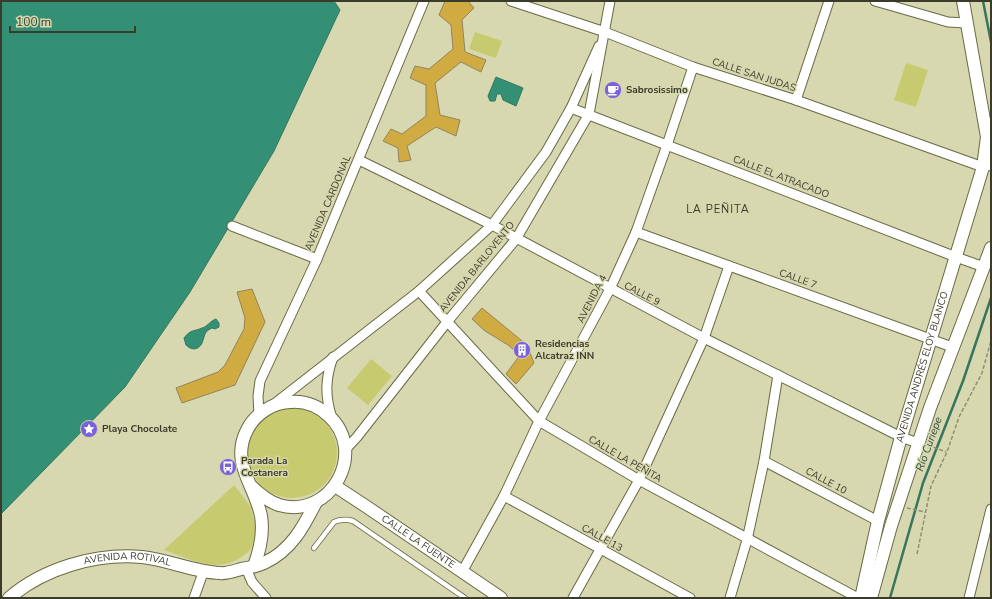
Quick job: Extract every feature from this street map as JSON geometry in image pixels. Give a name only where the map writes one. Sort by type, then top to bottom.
[{"type":"main road","name":"AVENIDA ANDRÉS ELOY BLANCO","points":[[861,598],[878,521],[901,437],[956,257],[987,166],[989,141],[963,1]]},
{"type":"main road","name":"AVENIDA ANDRÉS ELOY BLANCO","points":[[871,598],[891,526],[923,444],[952,347],[991,248]]},
{"type":"main road","points":[[250,485],[269,501],[292,507],[305,506],[316,502],[329,492],[335,486],[345,463],[345,450],[341,433],[332,418],[316,407],[298,402],[288,402],[270,407],[259,414],[247,429],[241,448],[242,467],[258,506],[261,517],[262,534],[260,550],[250,567]]},
{"type":"main road","name":"CALLE LA FUENTE","points":[[335,486],[501,598]]},
{"type":"main road","name":"AVENIDA ROTIVAL","points":[[9,598],[21,588],[43,576],[70,565],[87,561],[120,557],[141,557],[221,574],[250,567],[269,561],[282,552],[294,540],[304,526],[316,502]]},
{"type":"street","name":"AVENIDA CARDONAL","points":[[259,414],[258,396],[260,381],[317,259],[424,1]]},
{"type":"street","name":"CALLE SAN JUDAS","points":[[511,1],[605,32],[693,67],[796,100],[987,166]]},
{"type":"street","name":"AVENIDA BARLOVENTO","points":[[345,450],[357,437],[447,322],[516,239],[589,114],[610,1]]},
{"type":"street","points":[[796,100],[829,1]]},
{"type":"street","points":[[875,1],[948,22],[966,23]]},
{"type":"street","name":"AVENIDA BARLOVENTO","points":[[270,407],[419,291],[492,225],[546,152],[571,108],[605,32]]},
{"type":"street","name":"AVENIDA 4","points":[[462,572],[504,496],[539,421],[610,289],[636,232],[693,67]]},
{"type":"street","name":"CALLE EL ATRACADO","points":[[571,108],[956,257],[984,266]]},
{"type":"street","name":"CALLE 9","points":[[358,160],[492,225],[704,338],[901,437],[923,444]]},
{"type":"street","points":[[232,226],[317,259]]},
{"type":"street","name":"CALLE 7","points":[[636,232],[952,347]]},
{"type":"street","points":[[573,598],[639,480],[704,338],[729,266]]},
{"type":"street","name":"CALLE LA PEÑITA","points":[[419,291],[539,421],[639,480],[747,540],[858,598]]},
{"type":"street","points":[[332,418],[326,394],[326,382],[333,358]]},
{"type":"street","points":[[730,598],[747,540],[764,461],[778,375]]},
{"type":"street","name":"CALLE 10","points":[[764,461],[878,521]]},
{"type":"street","name":"CALLE 13","points":[[504,496],[690,598]]},
{"type":"street","points":[[969,598],[991,509]]},
{"type":"street","points":[[250,567],[252,582],[266,598]]},
{"type":"street","points":[[194,598],[204,570]]},
{"type":"lane","points":[[314,548],[334,522],[339,520],[353,521],[464,598]]},
{"type":"path","points":[[917,554],[930,486],[947,452],[959,417],[982,372],[991,341]]},
{"type":"path","points":[[923,444],[947,452]]},
{"type":"path","points":[[905,508],[924,512]]},
{"type":"shaded area","points":[[1,1],[334,1],[340,10],[274,151],[190,292],[125,387],[1,514]]},
{"type":"shaded area","points":[[475,32],[502,41],[496,58],[469,49]]},
{"type":"shaded area","points":[[906,63],[928,70],[916,107],[894,100]]},
{"type":"shaded area","points":[[496,77],[523,88],[516,106],[503,100],[501,94],[497,94],[495,101],[490,101],[488,96]]},
{"type":"shaded area","points":[[216,319],[219,323],[219,327],[215,329],[212,328],[206,332],[199,347],[194,349],[186,345],[184,338],[188,333],[204,327]]},
{"type":"shaded area","points":[[371,359],[392,376],[368,405],[347,388]]},
{"type":"shaded area","points":[[292,408],[309,411],[324,421],[334,436],[337,453],[334,470],[324,485],[309,495],[292,498],[275,495],[260,485],[250,470],[247,453],[250,436],[260,421],[275,411]]},
{"type":"shaded area","points":[[234,485],[251,507],[257,534],[252,547],[247,553],[237,560],[226,564],[216,565],[206,564],[164,550]]},
{"type":"building","points":[[445,1],[468,1],[474,8],[462,20],[465,52],[486,60],[481,72],[461,62],[435,83],[440,115],[460,120],[456,136],[436,127],[407,146],[411,160],[399,162],[398,148],[383,141],[391,129],[402,134],[426,116],[426,85],[410,78],[415,66],[429,69],[453,49],[451,25],[439,15]]},
{"type":"building","points":[[252,289],[265,322],[235,385],[182,403],[176,388],[218,372],[225,365],[244,329],[245,318],[237,292]]},
{"type":"building","name":"Residencias Alcatraz INN","points":[[482,308],[527,345],[534,363],[516,384],[506,374],[520,355],[508,345],[485,331],[472,319]]},
{"type":"waterway","name":"Río Curiepe","points":[[983,1],[991,42]]},
{"type":"waterway","name":"Río Curiepe","points":[[890,598],[923,483],[963,381],[991,298]]},
{"type":"place","name":"Sabrosissimo","points":[[613,90]]},
{"type":"place","name":"Residencias Alcatraz INN","points":[[522,350]]},
{"type":"place","name":"Playa Chocolate","points":[[89,429]]},
{"type":"place","name":"Parada La Costanera","points":[[228,467]]},
{"type":"district","name":"LA PEÑITA","points":[[718,209]]}]
